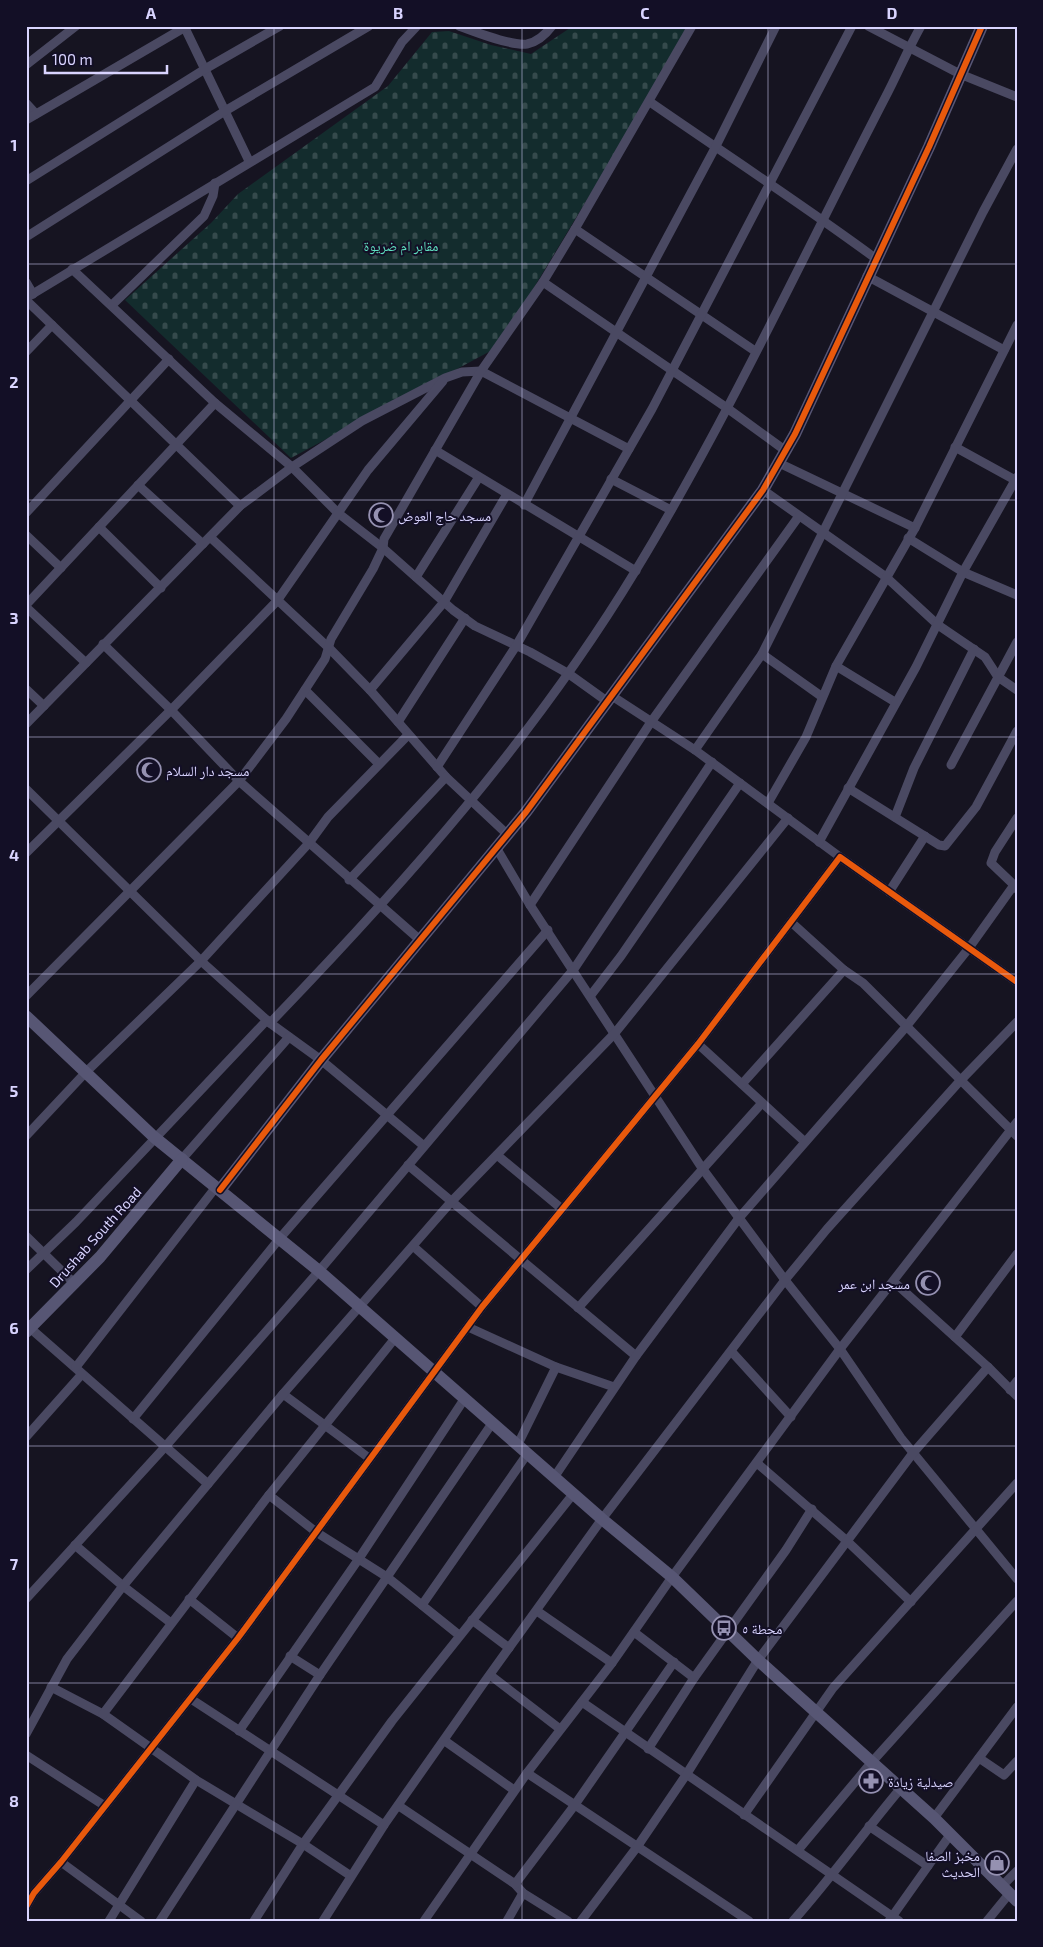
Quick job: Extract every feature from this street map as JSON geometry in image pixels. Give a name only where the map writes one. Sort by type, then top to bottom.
[{"type":"street","points":[[26,65],[76,26]]},
{"type":"street","points":[[26,181],[205,70],[280,26]]},
{"type":"street","points":[[26,237],[226,111],[369,26]]},
{"type":"street","points":[[29,297],[249,161],[376,87],[407,36],[418,26]]},
{"type":"street","points":[[459,26],[500,39],[527,44],[540,38],[552,26]]},
{"type":"street","points":[[26,996],[239,781],[305,690],[330,649],[331,639],[383,548],[384,538],[481,371],[543,282],[650,102],[692,26]]},
{"type":"street","points":[[524,505],[715,148],[776,26]]},
{"type":"street","points":[[438,767],[516,646],[630,449],[770,186],[852,26]]},
{"type":"street","points":[[868,26],[960,74],[1017,98]]},
{"type":"street","points":[[26,1270],[380,907],[473,800],[569,674],[636,571],[727,408],[921,26]]},
{"type":"street","points":[[26,1437],[218,1189],[321,1060],[508,835],[763,490],[786,451],[929,146],[982,26]]},
{"type":"street","points":[[26,120],[185,27],[249,161]]},
{"type":"street","points":[[26,102],[36,114]]},
{"type":"street","points":[[650,102],[770,186],[822,219],[875,258]]},
{"type":"street","points":[[695,750],[762,654],[933,312],[1017,149]]},
{"type":"street","points":[[112,305],[204,216],[213,196],[215,183]]},
{"type":"street","points":[[575,229],[755,351]]},
{"type":"street","points":[[72,269],[215,402],[292,467],[338,513],[383,548],[444,602],[475,626],[569,674],[652,722],[695,750],[819,842],[1017,982]]},
{"type":"street","points":[[867,276],[1004,350]]},
{"type":"street","points":[[26,282],[29,297],[52,325],[240,506]]},
{"type":"street","points":[[543,282],[617,331],[672,372],[727,408],[786,451]]},
{"type":"street","points":[[26,352],[52,325]]},
{"type":"street","points":[[768,804],[806,737],[836,666],[915,528],[1017,325]]},
{"type":"street","points":[[26,512],[131,402],[169,359]]},
{"type":"street","points":[[26,724],[240,506],[292,467],[362,421],[445,378],[462,372],[481,371],[630,449]]},
{"type":"street","points":[[26,853],[171,710],[277,601],[373,463],[445,378]]},
{"type":"street","points":[[86,663],[26,606],[215,402]]},
{"type":"street","points":[[819,842],[938,626],[963,572],[1015,484],[955,447]]},
{"type":"street","points":[[435,450],[577,538],[636,571]]},
{"type":"street","points":[[779,463],[915,528]]},
{"type":"street","points":[[416,577],[479,477]]},
{"type":"street","points":[[612,479],[671,510]]},
{"type":"street","points":[[138,485],[203,544]]},
{"type":"street","points":[[763,490],[886,577],[938,626],[985,658],[998,677],[1017,690]]},
{"type":"street","points":[[370,690],[444,602],[507,494]]},
{"type":"street","points":[[530,905],[652,722],[799,516]]},
{"type":"street","points":[[99,527],[161,588]]},
{"type":"street","points":[[26,535],[60,568]]},
{"type":"street","points":[[210,537],[330,649],[370,690],[446,776],[508,835]]},
{"type":"street","points":[[908,538],[963,572],[1017,595]]},
{"type":"street","points":[[398,722],[465,618]]},
{"type":"street","points":[[951,765],[1017,642]]},
{"type":"street","points":[[103,644],[171,710],[239,781],[349,880],[420,940]]},
{"type":"street","points":[[895,817],[914,768],[974,649]]},
{"type":"street","points":[[762,654],[822,696]]},
{"type":"street","points":[[836,666],[895,702]]},
{"type":"street","points":[[26,689],[44,706]]},
{"type":"street","points":[[305,690],[379,764]]},
{"type":"street","points":[[848,788],[939,845],[945,846],[976,807],[1017,731]]},
{"type":"street","points":[[26,1136],[86,1072],[201,961],[309,843],[320,826],[408,735]]},
{"type":"street","points":[[28,1594],[164,1448],[319,1271],[574,969],[712,762]]},
{"type":"street","points":[[349,880],[446,776]]},
{"type":"street","points":[[591,995],[644,925],[740,783]]},
{"type":"street","points":[[26,789],[201,961],[269,1022],[321,1060],[424,1146]]},
{"type":"street","points":[[26,1734],[30,1719],[68,1659],[123,1586],[283,1394],[414,1247],[451,1202],[615,1033],[788,818]]},
{"type":"street","points":[[555,1476],[636,1356],[739,1218],[905,1028],[1015,887],[991,863],[995,852],[1017,818]]},
{"type":"street","points":[[889,892],[924,836]]},
{"type":"street","points":[[497,849],[530,905],[574,969],[702,1168],[785,1280],[840,1349],[913,1453],[1017,1579]]},
{"type":"street","points":[[26,1907],[34,1894],[238,1638],[482,1307],[698,1044],[840,857]]},
{"type":"street","points":[[791,922],[844,970],[863,984],[959,1082],[1014,1133]]},
{"type":"street","points":[[133,1419],[280,1238],[548,930]]},
{"type":"street","points":[[742,1084],[844,970]]},
{"type":"street","points":[[26,1016],[154,1137],[319,1271],[602,1519],[672,1576],[758,1660],[934,1818],[1009,1894]]},
{"type":"street","points":[[323,1921],[384,1825],[509,1648],[602,1519],[785,1280],[827,1229],[959,1082],[1017,1022]]},
{"type":"street","points":[[182,1159],[289,1037]]},
{"type":"street","points":[[698,1044],[805,1142]]},
{"type":"street","points":[[578,1308],[762,1102]]},
{"type":"street","points":[[424,1921],[514,1790],[612,1663],[672,1576],[792,1417],[840,1349],[1014,1133],[1017,1122]]},
{"type":"street","points":[[497,1155],[562,1210]]},
{"type":"street","name":"Drushab South Road","points":[[28,1330],[75,1284],[182,1159]]},
{"type":"street","points":[[408,1165],[636,1356]]},
{"type":"street","points":[[26,1236],[75,1284]]},
{"type":"street","points":[[414,1247],[482,1307]]},
{"type":"street","points":[[955,1337],[1017,1254]]},
{"type":"street","points":[[894,1282],[988,1367],[1013,1393],[1017,1381]]},
{"type":"street","points":[[468,1327],[556,1367],[614,1387]]},
{"type":"street","points":[[28,1330],[79,1370],[164,1448],[208,1484]]},
{"type":"street","points":[[103,1714],[188,1599],[396,1337]]},
{"type":"street","points":[[731,1351],[792,1417]]},
{"type":"street","points":[[518,1444],[556,1367]]},
{"type":"street","points":[[581,1921],[637,1847],[686,1776],[758,1660],[913,1453],[988,1367]]},
{"type":"street","points":[[283,1394],[369,1458]]},
{"type":"street","points":[[239,1731],[358,1560],[465,1398]]},
{"type":"street","points":[[160,1921],[320,1675],[493,1422]]},
{"type":"street","points":[[422,1605],[528,1453]]},
{"type":"street","points":[[757,1463],[812,1509],[911,1602]]},
{"type":"street","points":[[744,1815],[814,1711],[1017,1483]]},
{"type":"street","points":[[254,1921],[303,1844],[392,1721],[574,1493]]},
{"type":"street","points":[[269,1495],[316,1532],[387,1577],[459,1635]]},
{"type":"street","points":[[648,1749],[694,1678],[786,1550],[812,1509]]},
{"type":"street","points":[[75,1545],[123,1586],[171,1623]]},
{"type":"street","points":[[188,1599],[238,1638]]},
{"type":"street","points":[[798,1850],[871,1763],[1017,1601]]},
{"type":"street","points":[[537,1610],[612,1663]]},
{"type":"street","points":[[472,1620],[509,1648]]},
{"type":"street","points":[[634,1632],[694,1678]]},
{"type":"street","points":[[290,1656],[320,1675]]},
{"type":"street","points":[[515,1884],[574,1806],[674,1662]]},
{"type":"street","points":[[490,1675],[560,1729]]},
{"type":"street","points":[[51,1687],[103,1714],[196,1780],[303,1844],[351,1876]]},
{"type":"street","points":[[191,1699],[384,1825]]},
{"type":"street","points":[[582,1702],[686,1776],[834,1875],[894,1919],[950,1834]]},
{"type":"street","points":[[934,1818],[1017,1706]]},
{"type":"street","points":[[445,1740],[514,1790]]},
{"type":"street","points":[[26,1756],[105,1806]]},
{"type":"street","points":[[979,1758],[1004,1774],[1017,1761]]},
{"type":"street","points":[[527,1773],[749,1921]]},
{"type":"street","points":[[108,1921],[120,1905],[196,1780]]},
{"type":"street","points":[[794,1921],[834,1875],[869,1826],[901,1788]]},
{"type":"street","points":[[399,1806],[515,1884],[523,1893],[568,1921]]},
{"type":"street","points":[[869,1826],[928,1866]]},
{"type":"street","points":[[61,1862],[140,1921]]},
{"type":"street","points":[[988,1921],[1009,1894],[1017,1871]]},
{"type":"street","points":[[506,1921],[523,1893]]},
{"type":"green space","name":"مقابر ام ضريوة","points":[[573,26],[688,26],[664,72],[498,347],[291,458],[125,300],[211,223],[238,194],[388,86],[432,32],[449,31],[491,45],[531,54]]},
{"type":"cycle path","points":[[220,1190],[321,1060],[526,812],[763,490],[795,434],[929,147],[982,26]]},
{"type":"cycle path","points":[[26,1907],[34,1893],[61,1862],[238,1638],[482,1307],[698,1044],[840,857],[1017,982]]},
{"type":"place","name":"مسجد حاج العوض","points":[[381,515]]},
{"type":"place","name":"مسجد دار السلام","points":[[149,770]]},
{"type":"place","name":"مسجد ابن عمر","points":[[928,1283]]},
{"type":"place","name":"محطة ٥","points":[[724,1628]]},
{"type":"place","name":"صيدلية زيادة","points":[[871,1781]]},
{"type":"place","name":"مخبز الصفا الحديث","points":[[997,1863]]}]
